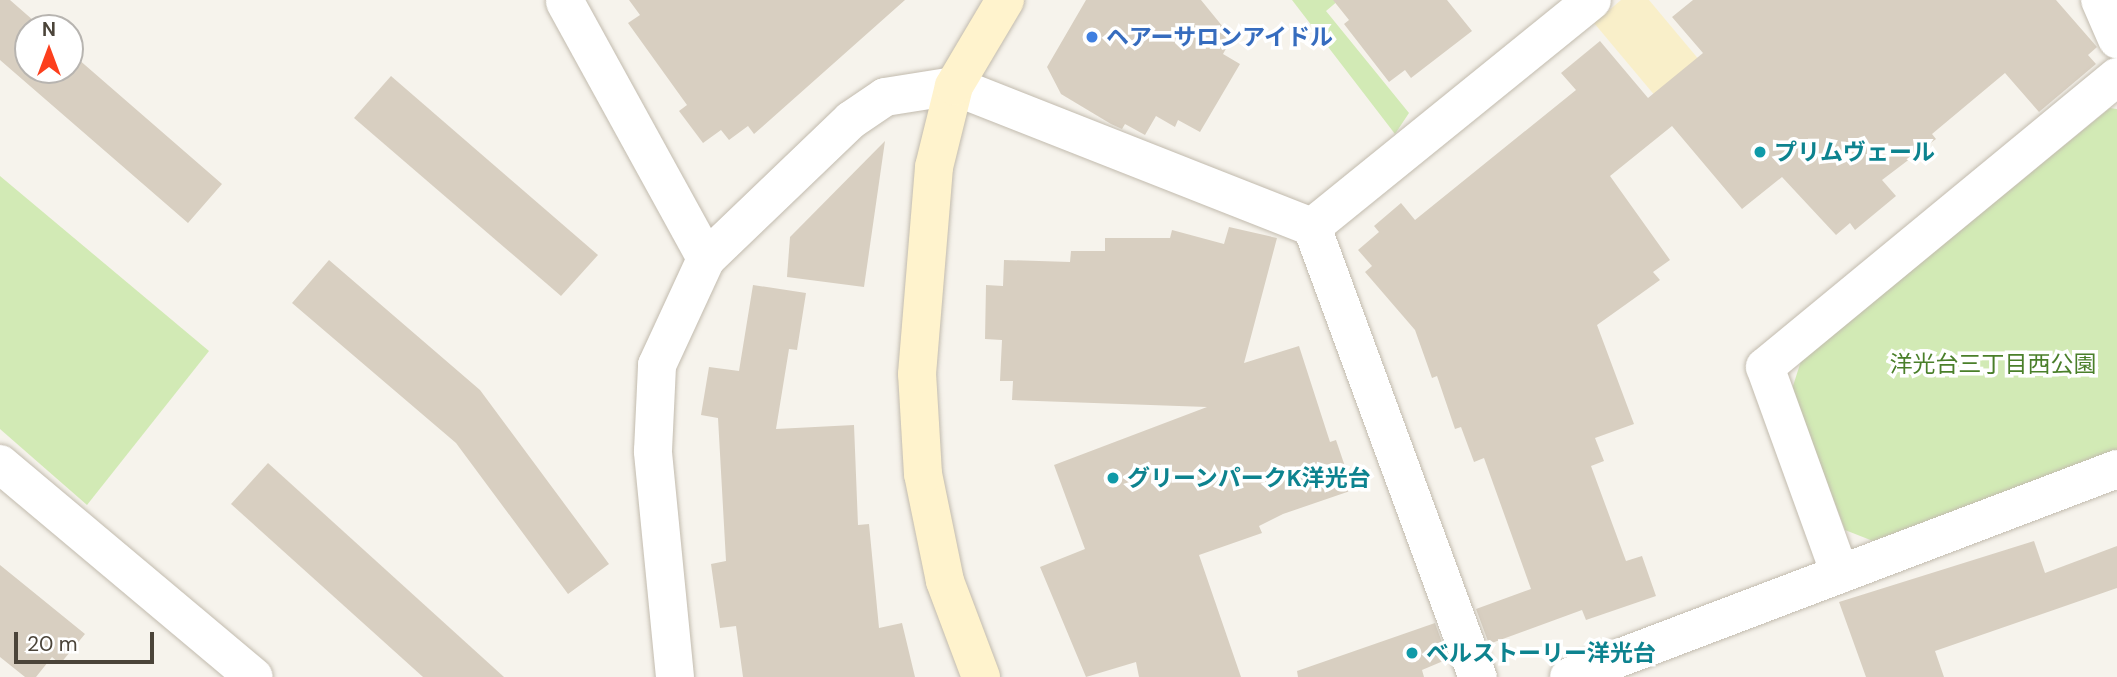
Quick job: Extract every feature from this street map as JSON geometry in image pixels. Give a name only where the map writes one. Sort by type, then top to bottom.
[{"type":"street","points":[[981,677],[945,581],[923,474],[917,374],[929,208],[954,86],[1005,0]]},
{"type":"street","points":[[1312,227],[1592,0]]},
{"type":"street","points":[[2100,0],[2117,38]]},
{"type":"street","points":[[565,1],[706,259]]},
{"type":"street","points":[[1840,574],[1765,367],[2117,77]]},
{"type":"street","points":[[675,677],[653,452],[657,365],[706,259],[852,120],[885,97],[954,86],[1312,227],[1478,677]]},
{"type":"street","points":[[0,464],[254,677]]},
{"type":"street","points":[[1569,677],[2117,469]]},
{"type":"green space","points":[[1292,0],[1339,0],[1326,11],[1409,113],[1395,134]]},
{"type":"green space","name":"洋光台三丁目西公園","points":[[2110,108],[2117,109],[2117,450],[1873,541],[1845,530],[1792,389],[1801,361]]},
{"type":"green space","points":[[0,176],[209,351],[87,505],[0,429]]},
{"type":"sand","points":[[1621,0],[1649,0],[1726,92],[1682,128],[1594,23]]},
{"type":"building","points":[[0,0],[10,0],[26,14],[14,14],[14,72],[0,60]]},
{"type":"building","points":[[629,0],[905,0],[754,134],[748,126],[729,140],[721,130],[703,143],[679,111],[687,105],[628,23],[640,15]]},
{"type":"building","points":[[1086,0],[1201,0],[1232,38],[1223,54],[1240,64],[1200,132],[1178,120],[1175,127],[1156,116],[1145,135],[1125,124],[1122,129],[1061,94],[1047,67]]},
{"type":"building","points":[[1333,0],[1447,0],[1472,31],[1411,78],[1405,70],[1389,82],[1344,24],[1349,20]]},
{"type":"building","points":[[1693,0],[2056,0],[2097,47],[2088,55],[2096,64],[2039,112],[2005,73],[1932,134],[1936,139],[1882,180],[1896,196],[1855,230],[1850,223],[1836,235],[1782,177],[1742,209],[1672,126],[1610,176],[1670,260],[1653,272],[1660,280],[1597,325],[1634,424],[1595,438],[1604,461],[1591,466],[1626,561],[1642,556],[1656,596],[1586,620],[1582,610],[1489,644],[1476,609],[1531,589],[1484,458],[1474,462],[1461,427],[1455,429],[1437,376],[1432,378],[1415,330],[1365,272],[1372,266],[1358,250],[1379,232],[1374,226],[1401,203],[1415,220],[1576,90],[1561,73],[1600,41],[1648,98],[1703,53],[1672,17]]},
{"type":"building","points":[[84,64],[222,184],[188,223],[28,84],[84,84]]},
{"type":"building","points":[[391,76],[598,255],[561,296],[354,118]]},
{"type":"building","points":[[885,141],[864,287],[787,277],[790,237]]},
{"type":"building","points":[[1229,227],[1277,238],[1244,363],[1299,346],[1330,442],[1336,440],[1353,490],[1283,514],[1259,526],[1262,533],[1199,555],[1241,677],[1139,677],[1136,662],[1086,677],[1040,567],[1085,549],[1054,465],[1207,407],[1012,400],[1013,381],[1000,381],[1002,340],[985,339],[986,285],[1003,286],[1004,260],[1070,262],[1071,251],[1105,251],[1105,238],[1170,238],[1172,230],[1224,244]]},
{"type":"building","points":[[329,260],[480,390],[609,564],[568,594],[456,443],[292,303]]},
{"type":"building","points":[[753,285],[806,293],[797,350],[789,349],[776,429],[854,425],[858,525],[869,524],[879,628],[902,623],[915,677],[743,677],[736,626],[720,628],[711,564],[726,561],[718,418],[701,415],[709,367],[739,371]]},
{"type":"building","points":[[268,463],[504,677],[423,677],[231,504]]},
{"type":"building","points":[[2034,541],[2045,573],[2117,546],[2117,588],[1935,651],[1944,677],[1866,677],[1839,602]]},
{"type":"building","points":[[0,565],[85,634],[60,664],[52,657],[36,677],[25,677],[0,657]]},
{"type":"building","points":[[1435,623],[1448,659],[1422,670],[1424,677],[1298,677],[1297,671]]},
{"type":"place","name":"ヘアーサロンアイドル","points":[[1092,37]]},
{"type":"place","name":"プリムヴェール","points":[[1760,152]]},
{"type":"place","name":"グリーンパークK洋光台","points":[[1113,478]]},
{"type":"place","name":"ベルストーリー洋光台","points":[[1412,653]]}]
